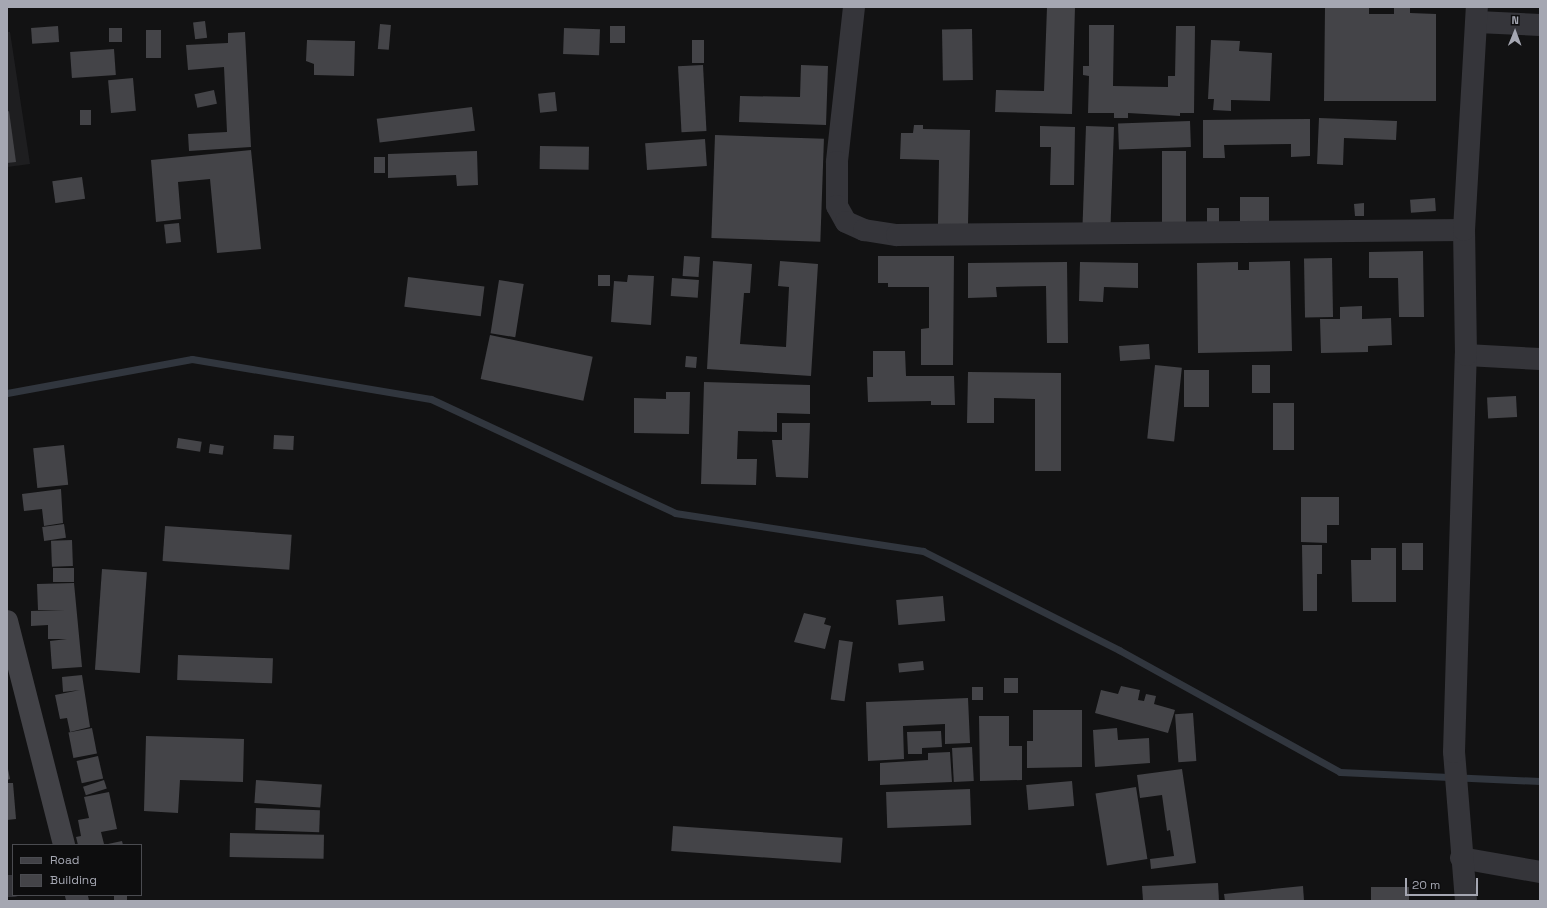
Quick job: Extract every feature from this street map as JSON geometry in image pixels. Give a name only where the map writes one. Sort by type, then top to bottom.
[{"type":"main road","points":[[7,621],[64,844]]},
{"type":"street","points":[[854,7],[836,162],[837,206],[846,222],[864,230],[897,235],[1464,230]]},
{"type":"street","points":[[1466,901],[1461,858],[1454,752],[1466,355],[1464,230],[1477,14],[1540,25]]},
{"type":"street","points":[[1466,355],[1540,359]]},
{"type":"street","points":[[1461,858],[1540,872]]},
{"type":"shaded area","points":[[7,32],[10,32],[30,164],[7,167]]},
{"type":"building","points":[[1047,7],[1075,7],[1072,114],[995,112],[996,90],[1044,91]]},
{"type":"building","points":[[1325,7],[1369,7],[1369,14],[1394,14],[1394,7],[1410,7],[1410,13],[1436,14],[1436,101],[1324,101]]},
{"type":"building","points":[[205,21],[207,38],[195,39],[193,22]]},
{"type":"building","points":[[380,24],[391,25],[389,50],[378,49]]},
{"type":"building","points":[[1089,25],[1114,25],[1113,86],[1168,87],[1168,76],[1175,76],[1176,26],[1195,26],[1194,113],[1180,113],[1180,116],[1128,113],[1128,118],[1114,118],[1114,113],[1088,113],[1089,76],[1083,75],[1083,66],[1089,66]]},
{"type":"building","points":[[58,26],[59,42],[32,44],[31,28]]},
{"type":"building","points":[[610,26],[625,26],[625,43],[610,43]]},
{"type":"building","points":[[109,28],[122,28],[122,42],[109,42]]},
{"type":"building","points":[[564,28],[600,29],[599,55],[563,54]]},
{"type":"building","points":[[972,29],[973,80],[943,81],[942,30]]},
{"type":"building","points":[[146,30],[161,30],[161,58],[146,58]]},
{"type":"building","points":[[245,32],[251,147],[189,151],[188,134],[227,132],[224,67],[188,70],[186,45],[228,43],[228,33]]},
{"type":"building","points":[[307,40],[355,41],[354,76],[314,75],[314,64],[306,61]]},
{"type":"building","points":[[692,40],[704,40],[704,63],[692,63]]},
{"type":"building","points":[[1211,40],[1240,41],[1239,51],[1272,53],[1270,101],[1231,100],[1231,111],[1213,110],[1214,99],[1208,99]]},
{"type":"building","points":[[114,49],[116,75],[72,78],[70,52]]},
{"type":"building","points":[[703,65],[706,131],[681,132],[678,66]]},
{"type":"building","points":[[801,65],[828,66],[826,125],[739,122],[740,96],[800,97]]},
{"type":"building","points":[[133,78],[136,111],[111,113],[108,80]]},
{"type":"building","points":[[214,90],[217,104],[197,108],[194,94]]},
{"type":"building","points":[[555,92],[557,111],[540,113],[538,94]]},
{"type":"building","points":[[472,107],[475,131],[380,143],[377,119]]},
{"type":"building","points":[[80,110],[91,110],[91,125],[80,125]]},
{"type":"building","points":[[9,111],[16,162],[7,163],[7,112]]},
{"type":"building","points":[[1319,118],[1397,121],[1396,140],[1344,138],[1343,165],[1317,164]]},
{"type":"building","points":[[1310,119],[1310,156],[1291,157],[1291,144],[1224,145],[1225,158],[1203,158],[1203,120]]},
{"type":"building","points":[[1190,121],[1191,147],[1119,149],[1118,124]]},
{"type":"building","points":[[914,125],[923,125],[923,129],[970,130],[968,224],[938,224],[939,160],[900,159],[901,133],[913,133]]},
{"type":"building","points":[[1040,126],[1075,127],[1074,185],[1050,185],[1051,147],[1040,147]]},
{"type":"building","points":[[1086,126],[1114,127],[1110,231],[1082,230]]},
{"type":"building","points":[[715,135],[824,139],[820,242],[711,238]]},
{"type":"building","points":[[705,139],[707,166],[647,170],[645,143]]},
{"type":"building","points":[[540,146],[589,147],[589,170],[540,169]]},
{"type":"building","points":[[251,150],[261,249],[217,253],[210,179],[178,182],[181,219],[156,222],[151,160]]},
{"type":"building","points":[[477,151],[478,185],[457,186],[456,175],[388,178],[388,154]]},
{"type":"building","points":[[1162,151],[1186,151],[1186,224],[1162,224]]},
{"type":"building","points":[[374,157],[385,157],[385,173],[374,173]]},
{"type":"building","points":[[82,177],[85,199],[55,203],[52,181]]},
{"type":"building","points":[[1240,197],[1269,197],[1269,221],[1240,221]]},
{"type":"building","points":[[1435,198],[1436,211],[1411,213],[1410,200]]},
{"type":"building","points":[[1364,203],[1364,216],[1355,216],[1354,204]]},
{"type":"building","points":[[1207,208],[1219,208],[1219,225],[1207,225]]},
{"type":"building","points":[[179,223],[181,242],[166,243],[164,225]]},
{"type":"building","points":[[1423,251],[1424,317],[1399,317],[1398,278],[1369,278],[1369,252]]},
{"type":"building","points":[[684,256],[700,257],[699,277],[683,276]]},
{"type":"building","points":[[878,256],[954,256],[953,365],[921,365],[921,329],[929,328],[929,287],[888,287],[888,283],[878,283]]},
{"type":"building","points":[[1304,258],[1332,258],[1333,317],[1305,317]]},
{"type":"building","points":[[713,261],[752,264],[750,293],[744,293],[740,344],[786,347],[789,287],[778,286],[780,261],[818,264],[811,376],[707,369]]},
{"type":"building","points":[[1290,261],[1292,351],[1198,353],[1197,263],[1238,262],[1238,270],[1249,270],[1249,262]]},
{"type":"building","points":[[1067,262],[1068,343],[1047,343],[1046,286],[996,287],[997,297],[968,298],[968,263]]},
{"type":"building","points":[[1080,262],[1138,263],[1138,288],[1104,287],[1103,302],[1079,301]]},
{"type":"building","points":[[598,275],[610,275],[610,286],[598,286]]},
{"type":"building","points":[[628,275],[654,276],[651,325],[611,322],[614,281],[627,282]]},
{"type":"building","points":[[408,277],[484,286],[481,316],[404,307]]},
{"type":"building","points":[[672,278],[699,280],[698,298],[671,296]]},
{"type":"building","points":[[499,280],[524,284],[515,337],[491,333]]},
{"type":"building","points":[[1362,306],[1362,319],[1391,318],[1392,345],[1368,346],[1368,352],[1321,353],[1320,319],[1340,319],[1340,307]]},
{"type":"building","points":[[490,335],[593,357],[583,401],[481,379]]},
{"type":"building","points":[[1149,344],[1150,359],[1120,361],[1119,346]]},
{"type":"building","points":[[873,351],[905,351],[906,376],[954,376],[955,405],[931,405],[931,401],[868,402],[867,377],[873,377]]},
{"type":"building","points":[[686,356],[697,357],[696,368],[685,367]]},
{"type":"building","points":[[1155,365],[1182,368],[1174,441],[1147,439]]},
{"type":"building","points":[[1252,365],[1270,365],[1270,393],[1252,393]]},
{"type":"building","points":[[1184,370],[1209,370],[1209,407],[1184,407]]},
{"type":"building","points":[[968,372],[1061,373],[1061,471],[1035,471],[1035,399],[994,398],[994,423],[967,423]]},
{"type":"building","points":[[704,382],[810,385],[810,414],[777,413],[777,432],[738,431],[737,459],[757,459],[756,485],[701,484]]},
{"type":"building","points":[[666,392],[690,392],[689,434],[634,433],[634,398],[666,399]]},
{"type":"building","points":[[1516,396],[1517,417],[1488,418],[1487,398]]},
{"type":"building","points":[[1273,403],[1294,403],[1294,450],[1273,450]]},
{"type":"building","points":[[782,423],[810,423],[808,478],[776,477],[772,440],[782,440]]},
{"type":"building","points":[[274,435],[294,436],[293,450],[273,449]]},
{"type":"building","points":[[178,438],[202,442],[200,452],[176,448]]},
{"type":"building","points":[[210,444],[224,446],[223,455],[209,453]]},
{"type":"building","points":[[64,445],[68,485],[37,488],[33,448]]},
{"type":"building","points":[[61,489],[63,523],[44,526],[42,509],[24,511],[22,494]]},
{"type":"building","points":[[1301,497],[1339,497],[1339,525],[1327,525],[1327,543],[1301,542]]},
{"type":"building","points":[[64,524],[66,538],[44,541],[42,527]]},
{"type":"building","points":[[165,526],[292,535],[289,570],[163,561]]},
{"type":"building","points":[[72,540],[73,566],[52,567],[51,541]]},
{"type":"building","points":[[1402,543],[1423,543],[1423,570],[1402,570]]},
{"type":"building","points":[[1302,545],[1322,545],[1322,574],[1317,574],[1317,611],[1303,611]]},
{"type":"building","points":[[1371,548],[1396,548],[1396,602],[1352,602],[1351,560],[1371,560]]},
{"type":"building","points":[[53,568],[74,568],[74,582],[53,582]]},
{"type":"building","points":[[102,569],[147,572],[140,673],[95,670]]},
{"type":"building","points":[[74,583],[82,667],[52,669],[50,641],[67,639],[48,639],[48,625],[31,626],[31,611],[65,610],[38,610],[37,584]]},
{"type":"building","points":[[943,596],[945,621],[898,625],[896,600]]},
{"type":"building","points":[[804,613],[826,618],[824,624],[831,626],[825,649],[794,642]]},
{"type":"building","points":[[839,640],[853,642],[845,701],[831,699]]},
{"type":"building","points":[[178,655],[273,658],[272,683],[177,680]]},
{"type":"building","points":[[923,661],[924,670],[899,673],[898,664]]},
{"type":"building","points":[[82,675],[90,727],[70,732],[67,718],[60,719],[55,695],[80,690],[63,692],[62,677]]},
{"type":"building","points":[[1004,678],[1018,678],[1018,693],[1004,693]]},
{"type":"building","points":[[1121,686],[1140,690],[1138,700],[1144,701],[1146,694],[1156,696],[1154,704],[1175,710],[1168,733],[1095,713],[1101,690],[1118,694]]},
{"type":"building","points":[[972,687],[983,687],[983,700],[972,700]]},
{"type":"building","points":[[968,698],[970,743],[945,744],[945,724],[903,726],[904,759],[868,761],[866,702]]},
{"type":"building","points":[[1033,710],[1082,710],[1082,767],[1027,768],[1027,741],[1033,741]]},
{"type":"building","points":[[1193,713],[1196,761],[1178,762],[1175,714]]},
{"type":"building","points":[[979,716],[1009,716],[1009,746],[1022,746],[1022,780],[980,781]]},
{"type":"building","points":[[92,728],[97,754],[73,758],[68,733]]},
{"type":"building","points":[[1117,728],[1118,740],[1149,738],[1150,763],[1095,767],[1093,730]]},
{"type":"building","points":[[941,731],[942,747],[922,748],[922,754],[908,754],[907,732]]},
{"type":"building","points":[[146,736],[244,739],[243,782],[180,780],[178,813],[144,811]]},
{"type":"building","points":[[972,747],[974,781],[954,782],[952,748]]},
{"type":"building","points":[[950,752],[952,782],[880,785],[880,763],[928,760],[928,753]]},
{"type":"building","points":[[98,756],[103,778],[82,783],[77,761]]},
{"type":"building","points":[[7,764],[10,779],[7,780]]},
{"type":"building","points":[[1182,769],[1196,863],[1151,869],[1150,859],[1174,856],[1170,830],[1167,831],[1162,795],[1140,798],[1137,775]]},
{"type":"building","points":[[104,780],[107,789],[86,795],[83,787]]},
{"type":"building","points":[[256,780],[322,785],[320,808],[254,803]]},
{"type":"building","points":[[1072,781],[1074,806],[1028,810],[1026,785]]},
{"type":"building","points":[[7,783],[13,783],[16,819],[7,820]]},
{"type":"building","points":[[1136,787],[1147,859],[1107,866],[1096,793]]},
{"type":"building","points":[[970,789],[971,825],[887,828],[886,792]]},
{"type":"building","points":[[109,792],[117,829],[101,832],[104,844],[78,844],[76,837],[81,836],[78,820],[89,818],[84,797]]},
{"type":"building","points":[[256,808],[320,810],[319,832],[255,830]]},
{"type":"building","points":[[673,826],[843,838],[841,863],[671,851]]},
{"type":"building","points":[[230,833],[324,835],[324,859],[230,857]]},
{"type":"building","points":[[122,841],[123,844],[108,844]]},
{"type":"building","points":[[1218,883],[1219,901],[1143,901],[1142,886]]},
{"type":"building","points":[[1303,886],[1304,901],[1225,901],[1224,894]]},
{"type":"building","points":[[1371,887],[1409,887],[1409,901],[1371,901]]},
{"type":"building","points":[[114,896],[127,896],[127,901],[114,901]]},
{"type":"waterway","points":[[7,393],[192,359],[431,399],[675,513],[923,551],[1119,650],[1340,772],[1540,781]]}]
